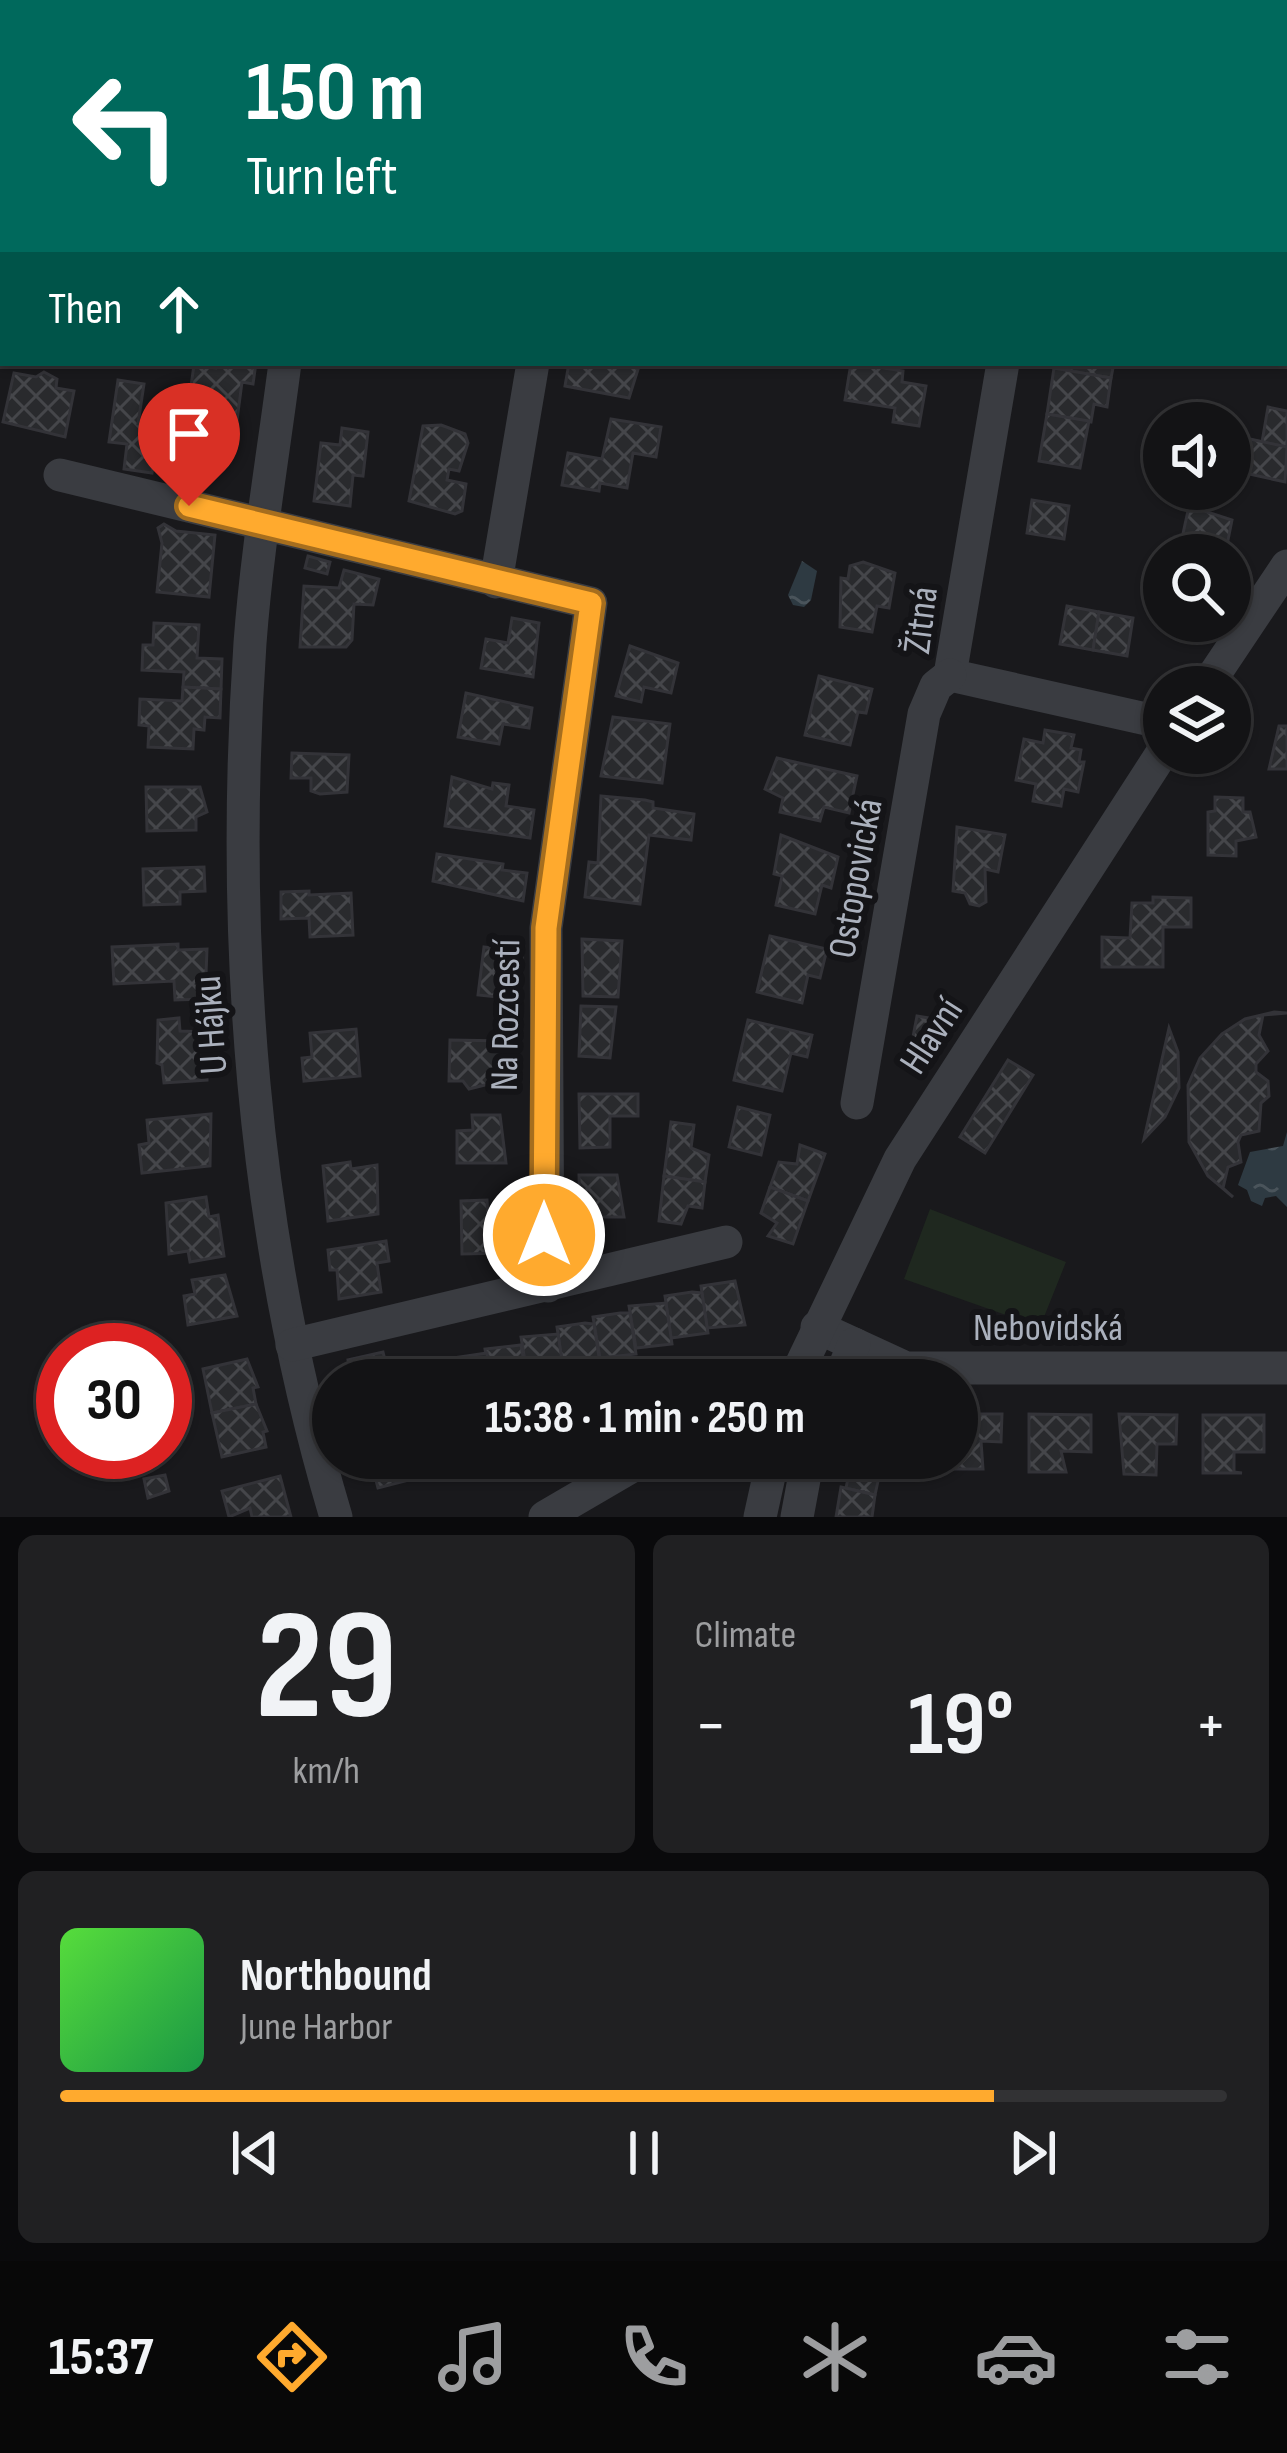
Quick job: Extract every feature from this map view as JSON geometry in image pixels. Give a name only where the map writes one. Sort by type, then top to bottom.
[{"type":"street","name":"U Hájku","points":[[285,366],[250,644],[243,902],[264,1171],[292,1345],[336,1517]]},
{"type":"street","points":[[59,475],[264,520],[496,582],[532,366]]},
{"type":"street","name":"Žitná","points":[[1002,366],[950,675],[1143,718]]},
{"type":"street","points":[[1220,666],[1287,566]]},
{"type":"street","name":"Na Rozcestí","points":[[496,582],[591,603],[546,928],[548,1286]]},
{"type":"street","name":"Ostopovická","points":[[857,1103],[925,714],[936,686],[950,675]]},
{"type":"street","name":"Hlavní","points":[[804,1359],[900,1159],[1149,774]]},
{"type":"street","points":[[292,1345],[726,1242]]},
{"type":"street","name":"Nebovidská","points":[[818,1327],[907,1368],[1287,1368]]},
{"type":"street","points":[[847,1359],[854,1344]]},
{"type":"street","points":[[545,1517],[610,1479]]},
{"type":"street","points":[[760,1517],[768,1479]]},
{"type":"street","points":[[797,1517],[804,1479]]},
{"type":"shaded area","points":[[930,1209],[1066,1262],[1040,1327],[904,1279]]},
{"type":"water","points":[[802,561],[817,571],[811,600],[804,607],[793,605],[788,595]]},
{"type":"water","points":[[1287,1132],[1287,1207],[1276,1196],[1265,1198],[1262,1206],[1238,1185],[1250,1152],[1283,1146]]},
{"type":"building","points":[[194,366],[256,366],[253,384],[242,382],[236,428],[186,421]]},
{"type":"building","points":[[568,366],[639,366],[629,398],[565,386]]},
{"type":"building","points":[[851,366],[903,371],[902,382],[926,386],[919,426],[893,422],[895,408],[845,400]]},
{"type":"building","points":[[1054,366],[1113,366],[1111,378]]},
{"type":"building","points":[[1054,368],[1111,378],[1107,407],[1094,404],[1091,422],[1047,414]]},
{"type":"building","points":[[44,372],[57,379],[56,388],[74,391],[65,437],[3,422],[14,373],[36,377]]},
{"type":"building","points":[[118,380],[144,384],[138,424],[159,426],[152,473],[124,469],[127,444],[109,442]]},
{"type":"building","points":[[1268,407],[1287,411],[1287,447],[1262,442]]},
{"type":"building","points":[[1047,414],[1089,421],[1080,468],[1039,461]]},
{"type":"building","points":[[611,419],[661,427],[656,457],[633,453],[627,488],[600,483],[599,491],[562,485],[568,453],[602,459]]},
{"type":"building","points":[[441,425],[465,434],[468,443],[459,471],[449,469],[447,480],[466,484],[462,511],[455,514],[409,501],[423,426]]},
{"type":"building","points":[[342,428],[368,432],[363,476],[353,475],[350,506],[314,501],[321,443],[340,445]]},
{"type":"building","points":[[1251,439],[1287,447],[1285,482],[1251,474]]},
{"type":"building","points":[[1032,500],[1069,506],[1064,539],[1027,533]]},
{"type":"building","points":[[1188,510],[1232,520],[1229,534],[1183,534]]},
{"type":"building","points":[[164,524],[176,531],[215,535],[209,597],[157,592],[162,543],[158,528]]},
{"type":"building","points":[[308,556],[330,562],[327,574],[305,568]]},
{"type":"building","points":[[863,562],[895,573],[889,608],[877,606],[872,632],[840,627],[841,578],[848,579],[850,566]]},
{"type":"building","points":[[344,570],[379,579],[373,605],[354,604],[352,640],[346,647],[300,647],[304,586],[339,588]]},
{"type":"building","points":[[1067,606],[1099,612],[1093,650],[1060,644]]},
{"type":"building","points":[[1099,612],[1133,618],[1127,656],[1093,650]]},
{"type":"building","points":[[512,618],[539,623],[533,677],[481,668],[486,639],[508,643]]},
{"type":"building","points":[[154,623],[199,625],[197,658],[222,659],[221,689],[183,687],[184,672],[142,670],[143,645],[153,645]]},
{"type":"building","points":[[630,646],[678,663],[671,693],[644,687],[641,702],[616,696]]},
{"type":"building","points":[[819,676],[872,689],[866,713],[858,712],[850,745],[805,735]]},
{"type":"building","points":[[183,687],[221,689],[220,718],[205,717],[204,730],[194,729],[193,749],[148,747],[149,726],[139,725],[140,699],[182,701]]},
{"type":"building","points":[[466,693],[532,708],[529,728],[503,724],[499,744],[458,737]]},
{"type":"building","points":[[613,717],[670,724],[662,783],[601,776]]},
{"type":"building","points":[[1279,726],[1287,726],[1287,769],[1269,769]]},
{"type":"building","points":[[1045,730],[1074,735],[1071,748],[1081,750],[1079,762],[1084,762],[1078,792],[1064,789],[1061,806],[1033,801],[1036,784],[1016,780],[1024,739],[1043,743]]},
{"type":"building","points":[[292,753],[349,755],[347,792],[320,794],[311,791],[311,778],[291,778]]},
{"type":"building","points":[[777,758],[857,776],[849,813],[824,807],[820,821],[780,812],[783,798],[765,789]]},
{"type":"building","points":[[452,777],[492,789],[493,783],[509,785],[506,806],[534,810],[530,838],[445,826]]},
{"type":"building","points":[[146,787],[200,787],[207,812],[196,817],[196,830],[147,831]]},
{"type":"building","points":[[601,796],[645,800],[653,802],[653,808],[694,814],[691,840],[649,835],[640,904],[585,897],[589,862],[598,863]]},
{"type":"building","points":[[1215,797],[1243,798],[1243,812],[1250,812],[1256,837],[1236,841],[1236,856],[1208,855],[1208,812],[1215,811]]},
{"type":"building","points":[[957,827],[1005,835],[998,872],[985,869],[986,902],[979,906],[970,904],[965,893],[953,891]]},
{"type":"building","points":[[781,835],[838,857],[831,888],[822,885],[815,914],[776,905],[782,876],[774,874]]},
{"type":"building","points":[[437,854],[503,864],[502,870],[527,873],[523,901],[433,881]]},
{"type":"building","points":[[204,867],[205,891],[180,892],[180,904],[144,905],[143,869]]},
{"type":"building","points":[[309,891],[309,895],[351,893],[353,935],[310,937],[309,918],[281,919],[281,892]]},
{"type":"building","points":[[1153,897],[1191,898],[1191,927],[1163,927],[1163,967],[1102,967],[1102,937],[1130,938],[1132,903],[1153,903]]},
{"type":"building","points":[[770,936],[827,949],[820,978],[808,975],[802,1003],[757,992]]},
{"type":"building","points":[[582,939],[622,941],[618,997],[583,996]]},
{"type":"building","points":[[178,944],[178,950],[207,949],[205,999],[175,1000],[174,981],[114,984],[112,947]]},
{"type":"building","points":[[484,947],[523,952],[517,999],[478,995]]},
{"type":"building","points":[[581,1006],[616,1007],[610,1058],[579,1056]]},
{"type":"building","points":[[1274,1012],[1287,1013],[1263,1015],[1259,1035],[1268,1051],[1256,1064],[1256,1072],[1268,1081],[1269,1096],[1261,1103],[1259,1131],[1241,1135],[1241,1162],[1228,1167],[1223,1188],[1233,1197],[1208,1176],[1189,1142],[1188,1085],[1200,1058],[1222,1034],[1245,1019]]},
{"type":"building","points":[[917,1016],[935,1019],[931,1046],[912,1042]]},
{"type":"building","points":[[179,1018],[180,1031],[207,1032],[207,1080],[164,1083],[162,1065],[157,1063],[158,1020]]},
{"type":"building","points":[[748,1020],[812,1035],[807,1057],[791,1053],[782,1091],[734,1080]]},
{"type":"building","points":[[1169,1028],[1178,1052],[1179,1088],[1165,1117],[1144,1139]]},
{"type":"building","points":[[356,1029],[360,1076],[304,1081],[302,1058],[312,1057],[310,1033]]},
{"type":"building","points":[[450,1040],[506,1041],[497,1082],[469,1089],[463,1081],[449,1081]]},
{"type":"building","points":[[1008,1060],[1033,1075],[985,1153],[960,1137]]},
{"type":"building","points":[[579,1094],[638,1094],[638,1116],[610,1116],[610,1147],[580,1148]]},
{"type":"building","points":[[738,1107],[770,1115],[761,1155],[729,1147]]},
{"type":"building","points":[[211,1114],[210,1166],[142,1173],[139,1145],[149,1143],[147,1120]]},
{"type":"building","points":[[472,1115],[500,1115],[506,1163],[457,1163],[457,1131],[473,1130]]},
{"type":"building","points":[[671,1122],[694,1125],[691,1148],[709,1155],[705,1182],[664,1176]]},
{"type":"building","points":[[800,1145],[825,1154],[808,1201],[770,1187],[779,1162],[797,1164]]},
{"type":"building","points":[[350,1162],[351,1169],[377,1165],[378,1214],[328,1221],[323,1166]]},
{"type":"building","points":[[579,1175],[617,1175],[624,1217],[580,1217]]},
{"type":"building","points":[[664,1176],[705,1182],[702,1208],[688,1206],[681,1224],[659,1221]]},
{"type":"building","points":[[770,1187],[808,1201],[793,1244],[768,1236],[777,1223],[761,1213]]},
{"type":"building","points":[[206,1197],[209,1217],[218,1215],[224,1256],[190,1262],[188,1251],[169,1254],[166,1203]]},
{"type":"building","points":[[487,1200],[488,1216],[506,1216],[507,1253],[462,1254],[461,1201]]},
{"type":"building","points":[[386,1241],[389,1261],[377,1263],[381,1292],[339,1299],[337,1270],[330,1270],[328,1250]]},
{"type":"building","points":[[225,1275],[237,1316],[188,1323],[184,1296],[195,1294],[192,1280]]},
{"type":"building","points":[[735,1281],[745,1325],[707,1328],[701,1286]]},
{"type":"building","points":[[702,1293],[708,1333],[671,1338],[665,1296]]},
{"type":"building","points":[[666,1303],[672,1344],[636,1348],[629,1306]]},
{"type":"building","points":[[630,1313],[636,1354],[600,1358],[593,1317]]},
{"type":"building","points":[[594,1324],[599,1359],[562,1359],[557,1327]]},
{"type":"building","points":[[558,1334],[562,1359],[525,1359],[521,1337]]},
{"type":"building","points":[[521,1345],[523,1359],[487,1359],[485,1349]]},
{"type":"building","points":[[383,1352],[385,1359],[352,1359]]},
{"type":"building","points":[[487,1353],[488,1359],[446,1359]]},
{"type":"building","points":[[247,1359],[258,1387],[253,1388],[256,1404],[212,1413],[203,1369]]},
{"type":"building","points":[[256,1404],[267,1431],[263,1432],[266,1447],[222,1457],[212,1413]]},
{"type":"building","points":[[978,1414],[1002,1414],[1001,1442],[981,1441],[983,1469],[978,1469]]},
{"type":"building","points":[[1029,1414],[1091,1415],[1091,1452],[1061,1451],[1066,1472],[1029,1472]]},
{"type":"building","points":[[1119,1414],[1177,1415],[1176,1444],[1157,1444],[1156,1475],[1124,1474]]},
{"type":"building","points":[[1203,1415],[1264,1415],[1264,1452],[1234,1452],[1234,1472],[1242,1473],[1203,1473]]},
{"type":"building","points":[[280,1476],[291,1517],[252,1517],[250,1508],[229,1517],[222,1491]]},
{"type":"building","points":[[144,1479],[166,1479],[169,1491],[148,1498]]},
{"type":"building","points":[[376,1479],[413,1479],[378,1488]]},
{"type":"building","points":[[848,1479],[878,1479],[875,1495],[846,1488]]},
{"type":"building","points":[[841,1487],[875,1495],[872,1517],[836,1517]]},
{"type":"route","points":[[189,506],[264,520],[591,603],[546,928],[544,1235]]}]
